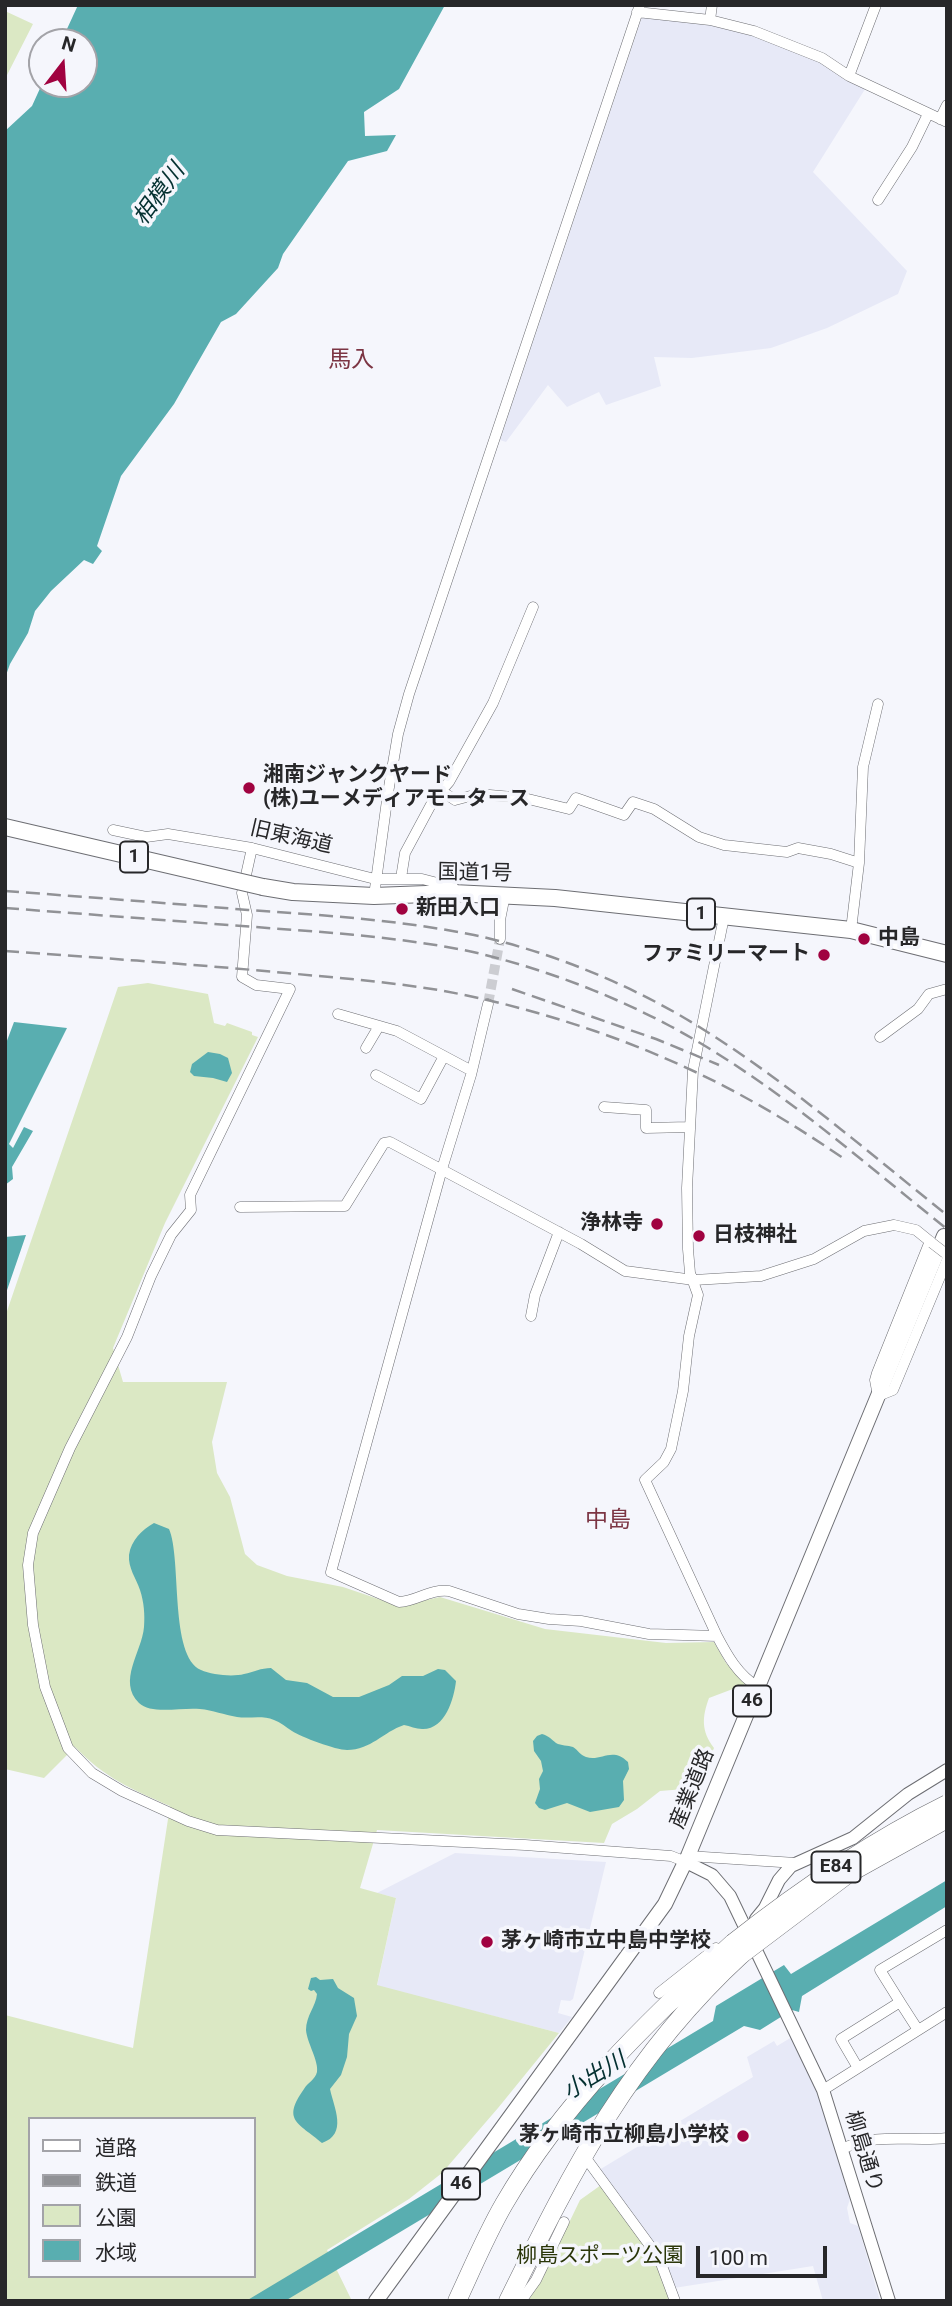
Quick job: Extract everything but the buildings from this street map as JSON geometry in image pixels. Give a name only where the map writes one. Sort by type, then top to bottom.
[{"type":"highway","name":"国道1号","points":[[5,827],[293,892],[374,888],[505,895],[851,930],[947,954]]},
{"type":"highway","name":"E84","points":[[457,2301],[504,2205],[556,2127],[599,2075],[666,2006],[817,1879],[881,1839],[947,1804]]},
{"type":"highway","name":"E84","points":[[508,2301],[575,2168],[632,2077],[737,1949],[848,1874],[947,1819]]},
{"type":"main road","name":"産業道路","points":[[376,2301],[665,1904],[687,1859],[878,1396],[935,1240]]},
{"type":"street","points":[[710,20],[712,5]]},
{"type":"street","points":[[849,76],[876,5]]},
{"type":"street","points":[[374,888],[398,734],[409,694],[638,9],[710,20],[754,31],[822,58],[849,76],[944,121],[947,105]]},
{"type":"street","points":[[878,200],[912,147],[928,114]]},
{"type":"street","points":[[401,878],[405,853],[494,703],[533,607]]},
{"type":"street","points":[[851,930],[859,863],[863,767],[878,705]]},
{"type":"street","points":[[440,790],[455,800],[478,794],[524,798],[569,809],[576,798],[624,815],[633,802],[654,809],[699,837],[724,845],[787,852],[798,848],[859,863]]},
{"type":"street","name":"旧東海道","points":[[113,830],[146,837],[168,834],[252,848],[374,888],[401,878],[438,882],[453,887],[453,893]]},
{"type":"street","points":[[252,848],[242,893],[247,915],[242,977],[256,985],[290,989],[190,1195],[191,1210],[166,1245],[127,1337],[70,1448],[33,1533],[28,1566],[33,1625],[45,1688],[68,1748],[92,1773],[122,1791],[188,1821],[216,1830],[525,1845],[687,1859],[796,1863]]},
{"type":"street","points":[[500,939],[500,920],[505,895]]},
{"type":"street","points":[[724,916],[693,1070],[689,1127],[688,1249],[690,1273],[698,1295],[671,1449],[664,1462],[645,1480],[717,1636],[731,1661],[758,1686]]},
{"type":"street","points":[[880,1037],[918,1009],[929,994],[947,989]]},
{"type":"street","points":[[488,1004],[472,1071],[442,1169],[331,1572],[399,1602],[409,1602],[438,1590],[449,1591],[518,1614],[581,1621],[649,1634],[717,1636]]},
{"type":"street","points":[[338,1014],[397,1031],[472,1071]]},
{"type":"street","points":[[366,1048],[379,1026]]},
{"type":"street","points":[[376,1075],[421,1099],[444,1056]]},
{"type":"street","points":[[604,1107],[646,1110],[646,1128],[689,1127]]},
{"type":"street","points":[[240,1208],[345,1206],[384,1143],[390,1142],[559,1232],[625,1272],[694,1280],[761,1276],[814,1259],[864,1231],[894,1225],[916,1230],[935,1240],[946,1256],[892,1390],[878,1396]]},
{"type":"street","points":[[531,1317],[535,1295],[559,1232]]},
{"type":"street","points":[[659,1993],[760,1915],[779,1880],[796,1863],[853,1838],[908,1794],[947,1770]]},
{"type":"street","points":[[687,1859],[712,1875],[724,1887],[746,1927]]},
{"type":"street","name":"柳島通り","points":[[746,1927],[823,2090],[888,2301]]},
{"type":"street","points":[[918,2030],[880,1970],[947,1930]]},
{"type":"street","points":[[858,2068],[841,2039],[900,2002]]},
{"type":"street","points":[[823,2090],[947,2012]]},
{"type":"street","points":[[842,2149],[857,2142],[899,2137],[922,2141],[947,2138]]},
{"type":"street","points":[[588,2161],[659,2258],[675,2301]]},
{"type":"street","points":[[521,2301],[536,2280],[564,2222]]},
{"type":"shaded area","points":[[642,17],[711,22],[754,33],[821,59],[867,86],[813,172],[907,271],[898,294],[827,328],[771,348],[692,358],[654,357],[661,386],[606,405],[599,392],[567,407],[548,385],[506,442],[500,440]]},
{"type":"shaded area","name":"茅ヶ崎市立中島中学校","points":[[455,1853],[606,1862],[573,1999],[561,2000],[558,2013],[572,2017],[559,2033],[377,1986],[396,1898],[377,1893]]},
{"type":"shaded area","name":"茅ヶ崎市立柳島小学校","points":[[792,2037],[821,2102],[850,2199],[847,2208],[850,2223],[858,2226],[880,2301],[823,2301],[813,2266],[674,2288],[599,2170],[753,2077],[747,2057],[774,2041],[777,2046]]},
{"type":"green space","points":[[5,11],[33,24],[28,28],[28,34],[5,79]]},
{"type":"green space","points":[[148,983],[208,994],[214,1023],[225,1026],[227,1023],[258,1037],[165,1223],[113,1348],[123,1382],[227,1382],[212,1442],[217,1473],[230,1497],[245,1554],[257,1565],[287,1576],[343,1587],[399,1606],[440,1597],[545,1629],[666,1643],[714,1642],[726,1663],[746,1684],[709,1698],[704,1724],[714,1748],[697,1788],[660,1791],[612,1824],[604,1843],[377,1830],[360,1888],[396,1898],[377,1985],[559,2033],[442,2173],[409,2199],[327,2250],[352,2301],[5,2301],[5,2015],[133,2048],[170,1806],[119,1782],[75,1747],[44,1778],[5,1769],[5,1317],[118,987]]},
{"type":"green space","name":"柳島スポーツ公園","points":[[601,2185],[656,2258],[671,2301],[528,2301],[541,2281],[580,2200]]},
{"type":"water","name":"相模川","points":[[78,5],[445,5],[399,89],[364,112],[365,136],[396,135],[387,151],[348,161],[283,254],[278,268],[236,314],[221,322],[174,404],[121,476],[97,546],[102,551],[93,564],[84,560],[51,591],[35,611],[28,633],[5,678],[5,131],[32,106],[36,98],[98,98],[98,28],[67,28]]},
{"type":"water","points":[[14,1022],[67,1028],[9,1144],[13,1148],[24,1127],[33,1131],[12,1167],[13,1179],[5,1185],[5,1046]]},
{"type":"water","points":[[208,1052],[228,1058],[232,1073],[227,1082],[194,1076],[190,1072],[192,1064]]},
{"type":"water","points":[[26,1235],[5,1296],[5,1237]]},
{"type":"water","points":[[154,1523],[169,1529],[173,1543],[184,1646],[191,1661],[201,1670],[234,1675],[271,1668],[286,1680],[307,1683],[333,1697],[359,1697],[389,1685],[402,1676],[423,1676],[438,1669],[445,1670],[456,1681],[447,1712],[430,1728],[420,1729],[404,1725],[370,1744],[347,1750],[310,1740],[278,1722],[260,1717],[237,1717],[200,1709],[159,1710],[144,1707],[133,1694],[130,1685],[132,1666],[144,1627],[144,1613],[129,1555],[138,1536]]},
{"type":"water","points":[[542,1734],[558,1744],[573,1747],[586,1757],[617,1755],[628,1762],[629,1769],[623,1781],[624,1800],[619,1807],[590,1812],[567,1803],[545,1810],[539,1808],[535,1803],[543,1771],[541,1761],[534,1751],[533,1741]]},
{"type":"water","points":[[947,1880],[947,1906],[802,1996],[799,2012],[792,2010],[760,2030],[744,2026],[285,2301],[246,2301],[713,2021],[716,2006],[784,1965],[791,1974]]},
{"type":"water","points":[[311,1978],[320,1980],[333,1979],[338,1988],[354,1998],[357,2016],[349,2034],[347,2057],[341,2075],[330,2089],[337,2127],[330,2139],[322,2143],[300,2126],[294,2115],[297,2100],[317,2072],[306,2030],[317,1994],[308,1989]]},
{"type":"tunnel","points":[[488,1004],[500,939]]},
{"type":"railway","points":[[5,891],[389,922],[474,935],[552,957],[628,988],[712,1035],[815,1109],[947,1215]]},
{"type":"railway","points":[[5,908],[387,938],[473,952],[549,974],[623,1003],[707,1047],[779,1095],[947,1229]]},
{"type":"railway","points":[[5,951],[365,981],[483,999],[561,1020],[677,1063],[760,1106],[843,1158]]},
{"type":"railway","points":[[512,989],[656,1039],[719,1065]]},
{"type":"place","name":"湘南ジャンクヤード (株)ユーメディアモータース","points":[[249,788]]},
{"type":"place","name":"新田入口","points":[[402,909]]},
{"type":"place","name":"中島","points":[[864,939]]},
{"type":"place","name":"ファミリーマート","points":[[824,955]]},
{"type":"place","name":"浄林寺","points":[[657,1224]]},
{"type":"place","name":"日枝神社","points":[[699,1236]]},
{"type":"place","name":"茅ヶ崎市立中島中学校","points":[[487,1942]]},
{"type":"place","name":"茅ヶ崎市立柳島小学校","points":[[743,2136]]},
{"type":"district","name":"馬入","points":[[351,361]]},
{"type":"district","name":"中島","points":[[608,1521]]},
{"type":"water label","name":"小出川","points":[[595,2077]]}]
